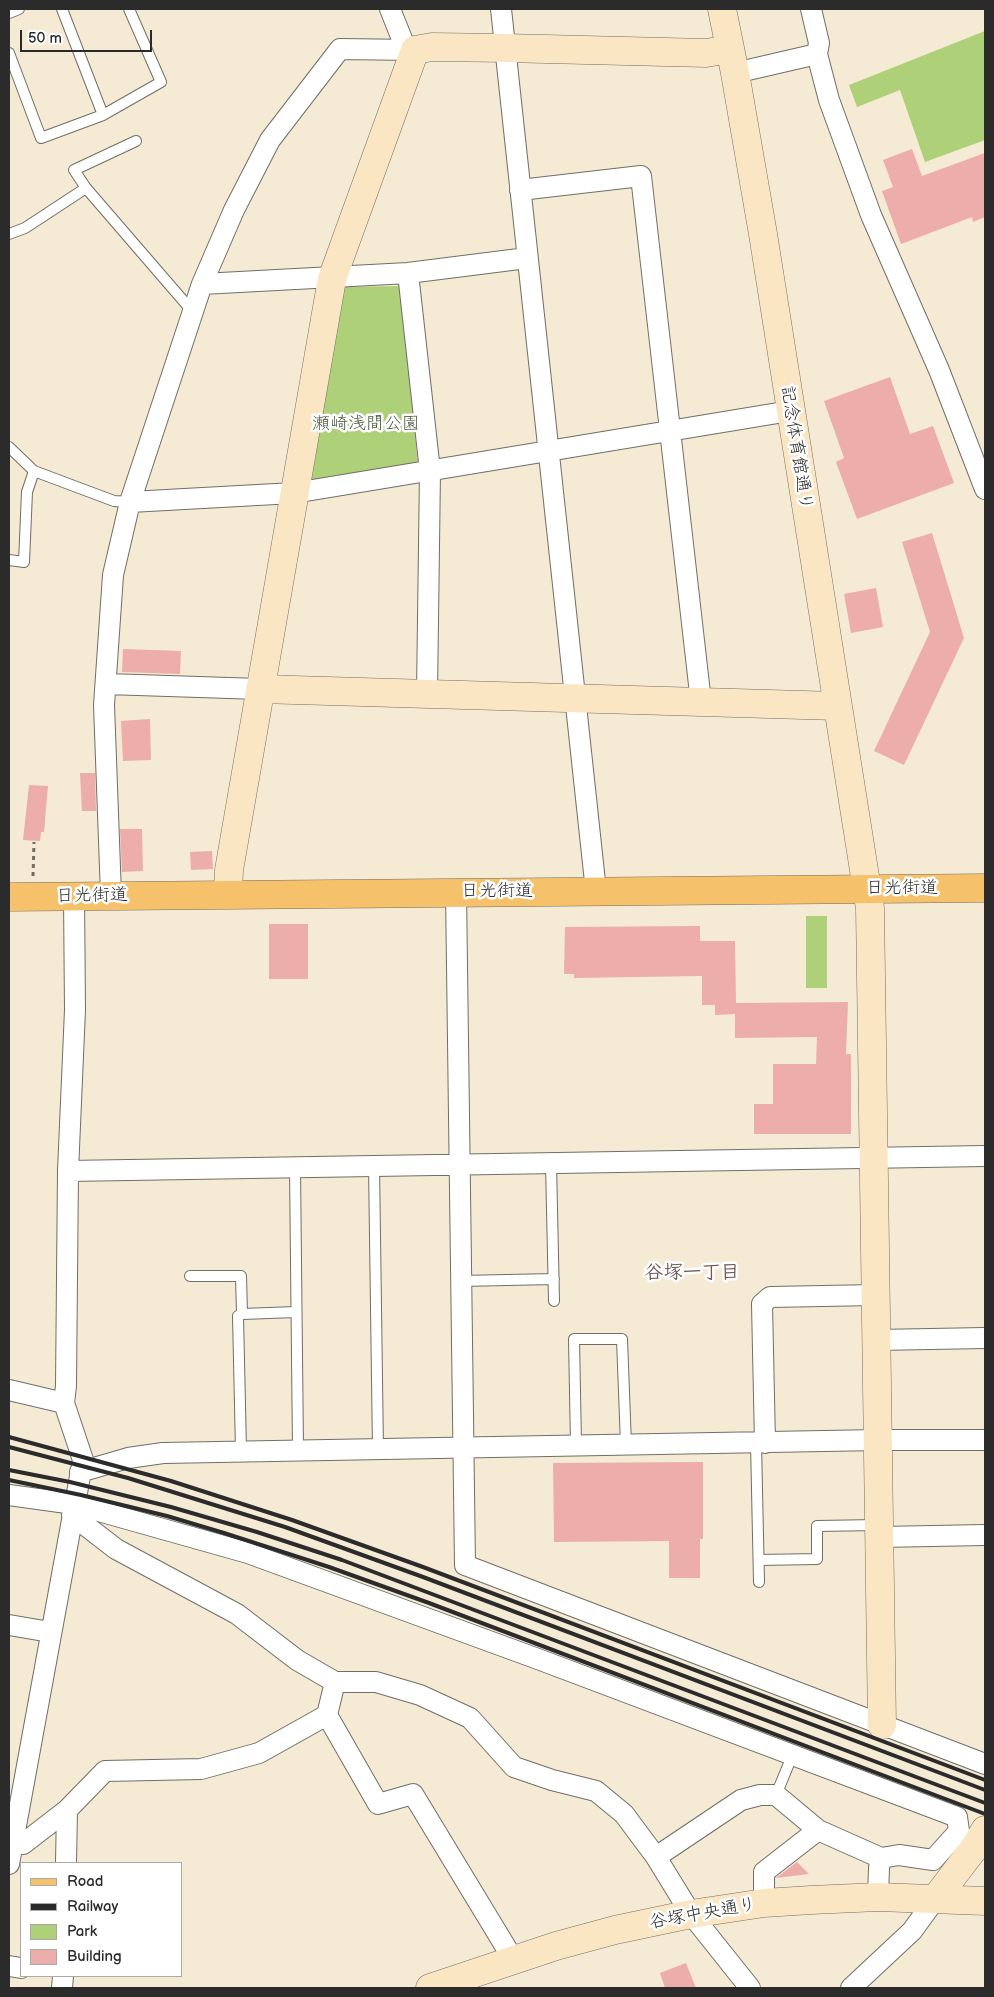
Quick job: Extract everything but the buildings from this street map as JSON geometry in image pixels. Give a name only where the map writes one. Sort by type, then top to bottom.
[{"type":"main road","name":"日光街道","points":[[9,897],[456,891],[985,888]]},
{"type":"street","points":[[228,894],[229,870],[332,279],[411,49],[390,9]]},
{"type":"street","points":[[501,9],[596,891]]},
{"type":"street","name":"記念体育館通り","points":[[722,9],[733,61],[870,908],[882,1725]]},
{"type":"street","points":[[811,9],[820,43],[817,54],[829,100],[871,215],[939,370],[985,489]]},
{"type":"street","points":[[111,895],[104,705],[107,684],[113,575],[130,502],[202,284],[234,210],[270,140],[340,49],[411,49],[432,47],[706,53],[733,61],[817,54]]},
{"type":"street","points":[[520,190],[642,176],[701,702]]},
{"type":"street","points":[[202,284],[408,274],[527,258]]},
{"type":"street","points":[[408,274],[430,471],[427,694]]},
{"type":"street","points":[[130,502],[294,493],[790,411]]},
{"type":"street","points":[[107,684],[837,706]]},
{"type":"street","points":[[456,891],[465,1565],[985,1764]]},
{"type":"street","points":[[9,1864],[83,1460],[64,1403],[66,1386],[68,1171],[75,1010],[74,896]]},
{"type":"street","points":[[68,1171],[985,1156]]},
{"type":"street","points":[[761,1443],[762,1304],[770,1297],[876,1294]]},
{"type":"street","points":[[877,1340],[985,1338]]},
{"type":"street","points":[[9,1390],[64,1403]]},
{"type":"street","points":[[80,1472],[128,1458],[162,1453],[241,1450],[985,1440]]},
{"type":"street","points":[[9,1495],[248,1553],[306,1573],[957,1817],[959,1831],[933,1860],[899,1855],[881,1858],[818,1830],[776,1795],[760,1795],[741,1800],[656,1857]]},
{"type":"street","points":[[73,1509],[116,1549],[237,1614],[297,1660],[335,1682],[376,1682],[420,1695],[470,1718],[514,1767],[552,1780],[596,1791],[624,1814],[656,1857],[691,1914],[750,1988]]},
{"type":"street","points":[[879,1531],[985,1535]]},
{"type":"street","points":[[9,1625],[50,1632]]},
{"type":"street","points":[[335,1682],[327,1715],[378,1804],[413,1794],[513,1959]]},
{"type":"street","points":[[13,1843],[23,1844],[67,1810],[105,1771],[201,1769],[259,1753],[327,1715]]},
{"type":"street","points":[[66,1862],[67,1810]]},
{"type":"street","points":[[764,1903],[764,1872],[818,1830]]},
{"type":"street","points":[[851,1988],[912,1930],[975,1847],[985,1830]]},
{"type":"street","points":[[878,1897],[881,1858]]},
{"type":"street","name":"谷塚中央通り","points":[[430,1988],[513,1959],[614,1930],[691,1914],[764,1903],[878,1897],[985,1901]]},
{"type":"lane","points":[[9,13],[18,9]]},
{"type":"lane","points":[[62,9],[103,115]]},
{"type":"lane","points":[[9,53],[41,138],[103,115],[161,82],[128,9]]},
{"type":"lane","points":[[136,141],[74,170],[86,188],[194,313]]},
{"type":"lane","points":[[9,234],[26,228],[86,188]]},
{"type":"lane","points":[[9,447],[34,472],[114,501],[130,502]]},
{"type":"lane","points":[[9,560],[24,562],[27,492],[34,472]]},
{"type":"lane","points":[[551,1162],[554,1301]]},
{"type":"lane","points":[[374,1166],[378,1448]]},
{"type":"lane","points":[[295,1168],[298,1450]]},
{"type":"lane","points":[[190,1276],[241,1276],[242,1314]]},
{"type":"lane","points":[[461,1281],[554,1278]]},
{"type":"lane","points":[[241,1450],[238,1316],[242,1314],[296,1312]]},
{"type":"lane","points":[[576,1445],[574,1339],[622,1339],[626,1445]]},
{"type":"lane","points":[[759,1582],[761,1443]]},
{"type":"lane","points":[[759,1560],[817,1559],[818,1526],[879,1531]]},
{"type":"lane","points":[[776,1795],[790,1761]]},
{"type":"path","points":[[33,873],[34,842]]},
{"type":"green space","points":[[985,31],[985,140],[925,162],[900,90],[857,107],[849,85]]},
{"type":"green space","name":"瀬崎浅間公園","points":[[401,286],[418,465],[309,483],[339,287]]},
{"type":"green space","points":[[806,916],[827,916],[827,988],[806,988]]},
{"type":"railway","points":[[9,1437],[171,1481],[292,1520],[423,1567],[985,1780]]},
{"type":"railway","points":[[9,1447],[128,1478],[285,1527],[423,1577],[985,1790]]},
{"type":"railway","points":[[9,1470],[70,1482],[171,1507],[257,1532],[342,1560],[985,1803]]},
{"type":"railway","points":[[9,1480],[167,1516],[329,1567],[429,1603],[985,1814]]},
{"type":"district","name":"谷塚一丁目","points":[[692,1273]]}]
